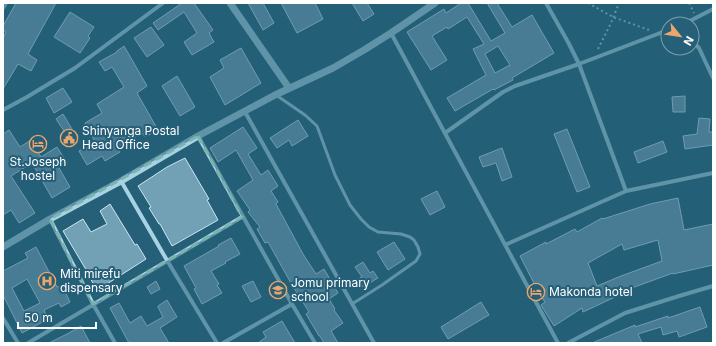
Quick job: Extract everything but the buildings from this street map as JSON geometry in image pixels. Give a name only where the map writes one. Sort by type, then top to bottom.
[{"type":"street","points":[[3,8],[6,3]]},
{"type":"street","points":[[3,110],[75,68],[163,3]]},
{"type":"street","points":[[230,3],[289,88]]},
{"type":"street","points":[[3,247],[198,136],[275,95],[333,68],[391,33],[435,3]]},
{"type":"street","points":[[546,3],[579,64],[626,191]]},
{"type":"street","points":[[699,16],[713,9]]},
{"type":"street","points":[[391,33],[558,343]]},
{"type":"street","points":[[445,133],[503,92],[538,78],[594,59],[659,33]]},
{"type":"street","points":[[700,50],[713,78]]},
{"type":"street","points":[[245,112],[374,343]]},
{"type":"street","points":[[198,136],[242,217],[314,343]]},
{"type":"street","points":[[505,245],[626,191],[713,173]]},
{"type":"street","points":[[121,181],[217,343]]},
{"type":"street","points":[[28,343],[93,304],[168,262],[242,217]]},
{"type":"street","points":[[50,219],[93,304],[115,343]]},
{"type":"street","points":[[568,343],[625,313],[713,286]]},
{"type":"street","points":[[223,343],[292,304]]},
{"type":"street","points":[[3,318],[18,343]]},
{"type":"lane","points":[[275,95],[305,115],[317,126],[336,175],[350,205],[361,219],[369,227],[378,232],[401,234],[410,237],[414,240],[418,247],[420,254],[416,261],[352,304]]},
{"type":"path","points":[[588,3],[598,10],[613,17],[659,33]]},
{"type":"path","points":[[594,59],[619,3]]},
{"type":"highlighted area","points":[[198,136],[242,217],[93,304],[50,219]]},
{"type":"place","name":"Shinyanga Postal Head Office","points":[[69,138]]},
{"type":"place","name":"St.Joseph hostel","points":[[38,144]]},
{"type":"place","name":"Miti mirefu dispensary","points":[[47,281]]},
{"type":"place","name":"Jomu primary school","points":[[278,290]]},
{"type":"place","name":"Makonda hotel","points":[[536,292]]}]
